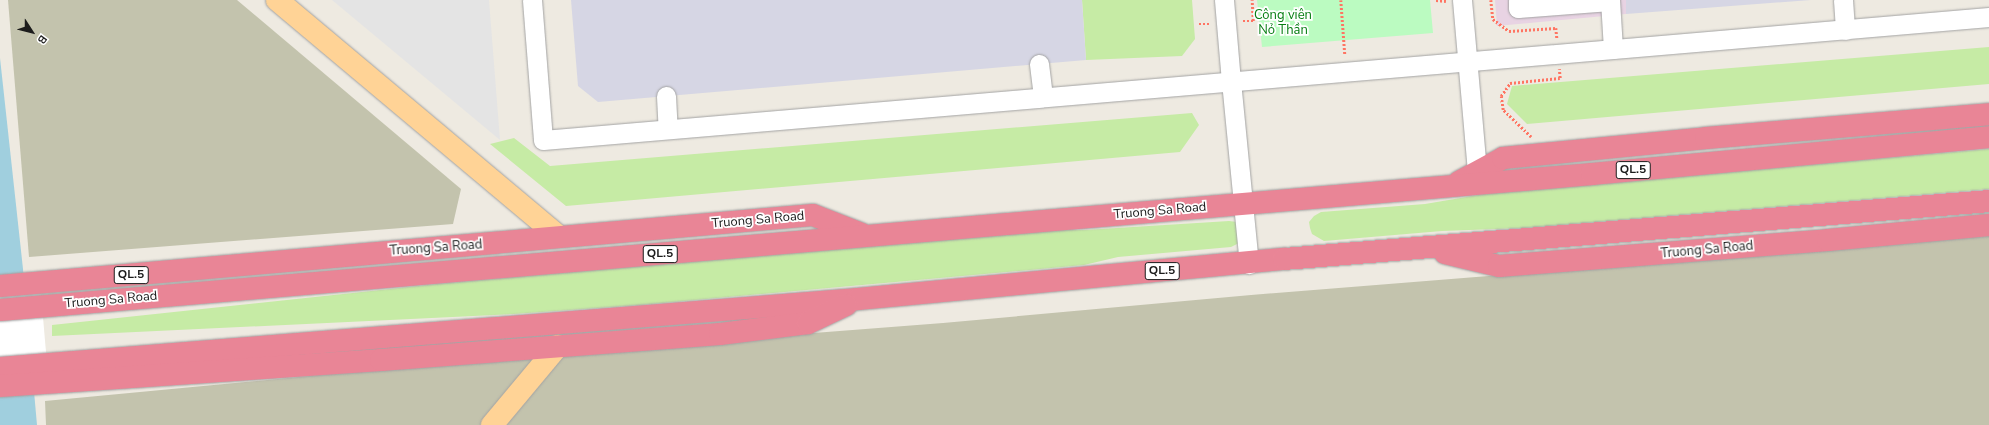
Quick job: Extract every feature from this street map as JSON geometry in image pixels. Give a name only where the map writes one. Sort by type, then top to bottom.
[{"type":"highway","name":"Truong Sa Road","points":[[1453,186],[1503,158],[1706,138],[1989,114]]},
{"type":"highway","name":"Truong Sa Road","points":[[0,310],[1592,174],[1989,137]]},
{"type":"highway","points":[[1591,150],[1592,174]]},
{"type":"highway","name":"Truong Sa Road","points":[[0,386],[47,373],[1581,234],[1989,201]]},
{"type":"highway","name":"Truong Sa Road","points":[[0,286],[813,215],[868,236]]},
{"type":"highway","name":"Truong Sa Road","points":[[1426,248],[1499,266],[1828,240],[1989,225]]},
{"type":"highway","points":[[1581,234],[1583,260]]},
{"type":"highway","name":"Truong Sa Road","points":[[0,368],[47,373],[144,377],[226,369],[720,334],[808,323],[858,299]]},
{"type":"main road","points":[[277,0],[559,237]]},
{"type":"main road","points":[[492,425],[558,346]]},
{"type":"street","points":[[532,0],[542,140],[1989,17]]},
{"type":"street","points":[[1224,0],[1249,264]]},
{"type":"street","points":[[1462,0],[1477,172]]},
{"type":"street","points":[[1518,0],[1518,8],[1610,0],[1613,49]]},
{"type":"street","points":[[1843,0],[1845,30]]},
{"type":"street","points":[[1039,64],[1043,97]]},
{"type":"street","points":[[666,96],[668,129]]},
{"type":"path","points":[[1341,0],[1346,72]]},
{"type":"path","points":[[1491,0],[1493,19],[1509,31],[1556,28],[1560,78],[1510,83],[1501,96],[1504,110],[1532,138]]},
{"type":"shaded area","points":[[8,0],[237,0],[461,189],[453,224],[29,257]]},
{"type":"shaded area","points":[[332,0],[489,0],[500,140]]},
{"type":"shaded area","points":[[571,0],[1082,0],[1086,60],[598,102],[578,86]]},
{"type":"shaded area","points":[[1495,0],[1626,0],[1626,14],[1497,26]]},
{"type":"shaded area","points":[[1626,0],[1811,0],[1626,14]]},
{"type":"shaded area","points":[[1989,236],[1989,425],[46,425],[45,401],[553,353],[943,323],[1251,295]]},
{"type":"green space","points":[[1082,0],[1192,0],[1195,39],[1182,56],[1086,60]]},
{"type":"green space","name":"Công viên Nỏ Thần","points":[[1257,0],[1430,0],[1433,33],[1262,47]]},
{"type":"green space","points":[[1989,47],[1989,84],[1527,124],[1507,104],[1512,86]]},
{"type":"green space","points":[[1192,113],[1199,125],[1180,152],[566,206],[490,144],[514,138],[550,166]]},
{"type":"green space","points":[[1989,149],[1989,189],[1523,228],[1442,231],[1324,241],[1312,234],[1309,222],[1314,216],[1321,212],[1425,204],[1502,191]]},
{"type":"green space","points":[[1229,221],[1237,222],[1241,242],[1231,247],[1118,257],[1084,265],[640,305],[514,314],[52,336],[52,325],[437,284],[1035,230],[1085,230]]},
{"type":"water","points":[[0,58],[23,269],[37,425],[0,425]]},
{"type":"pier","points":[[40,282],[47,364],[0,386],[0,286]]}]
